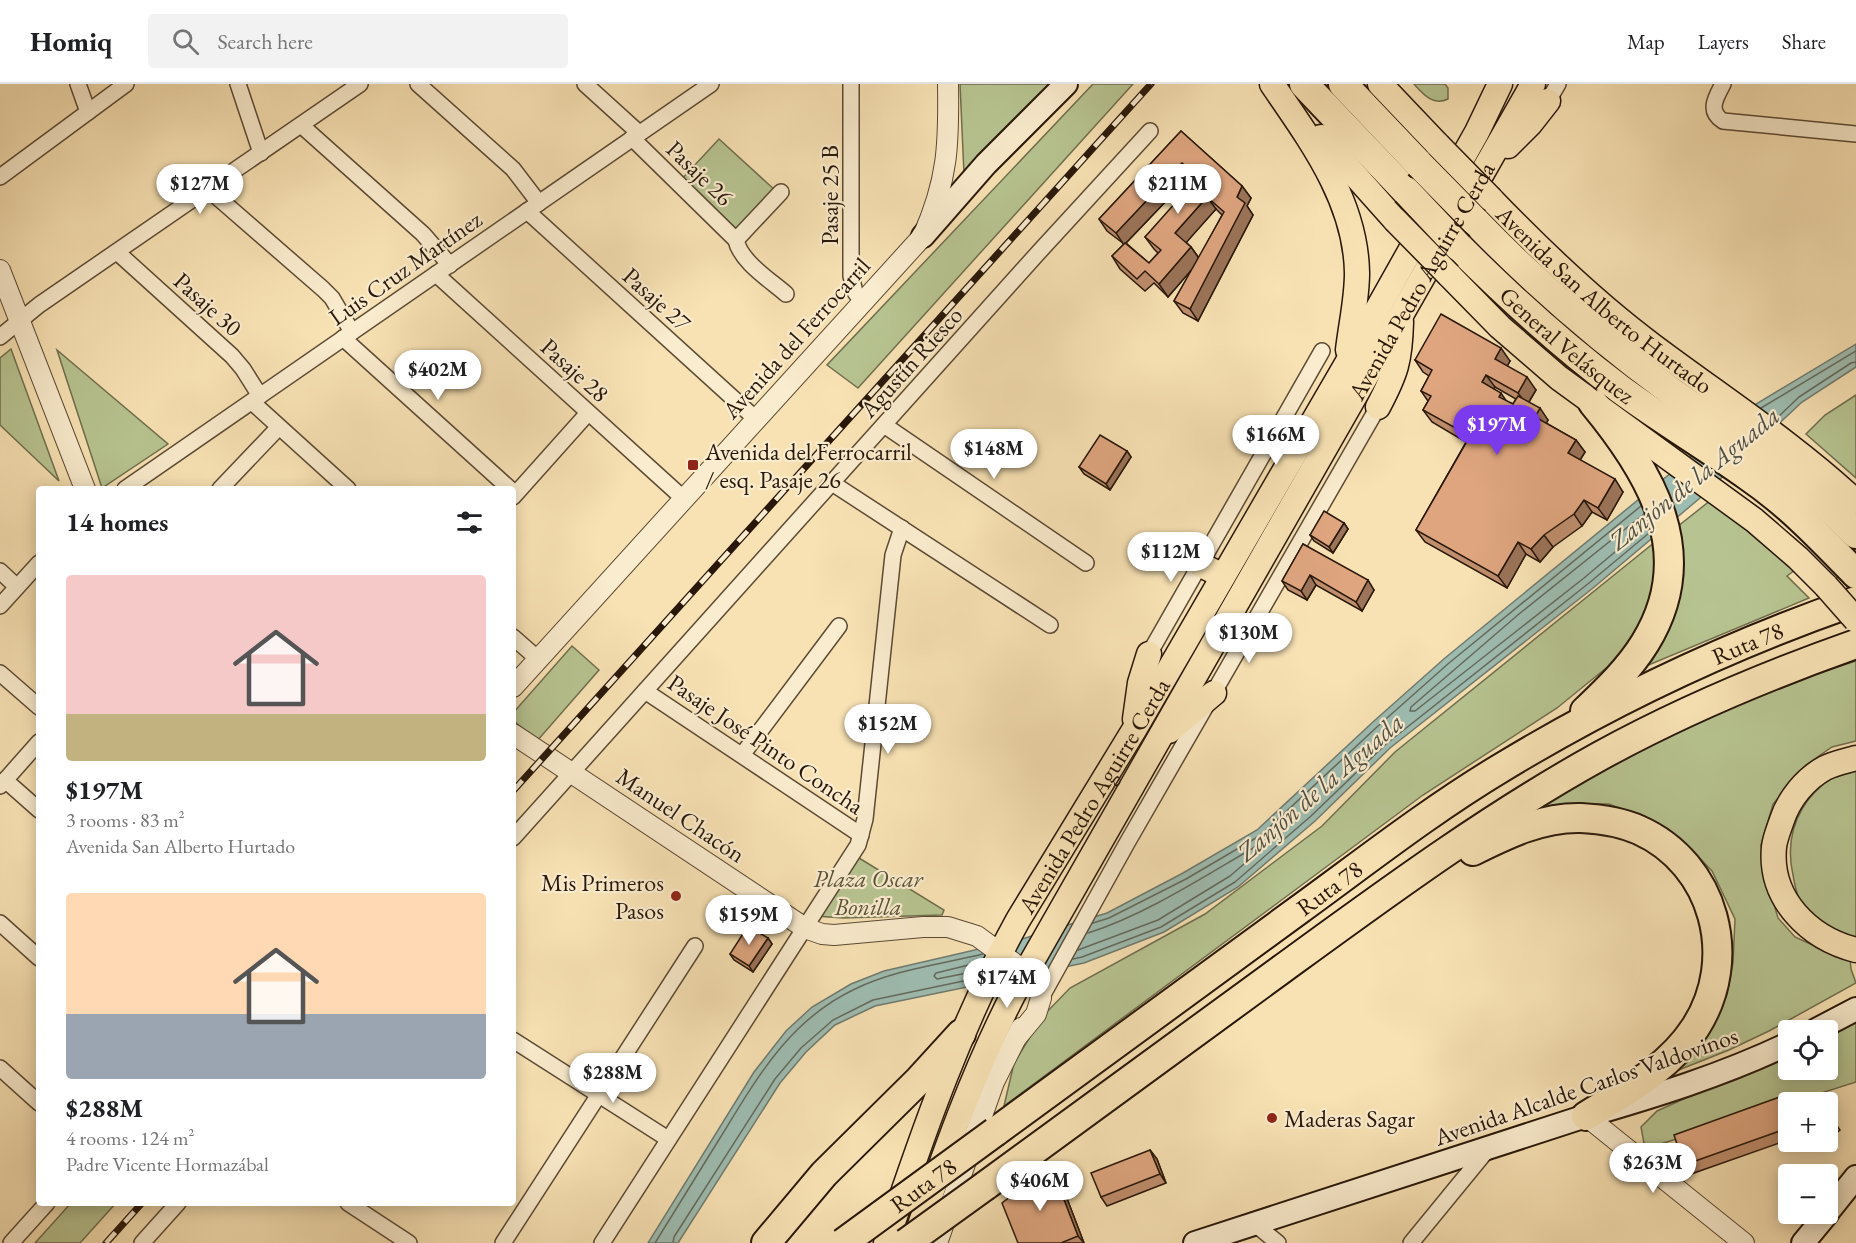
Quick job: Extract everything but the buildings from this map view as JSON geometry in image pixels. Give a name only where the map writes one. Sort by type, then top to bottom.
[{"type":"highway","name":"General Velásquez","points":[[1304,84],[1460,248],[1554,336],[1620,389],[1688,436],[1770,461],[1806,522],[1856,574]]},
{"type":"highway","name":"General Velásquez","points":[[1343,84],[1429,154],[1483,210],[1526,273],[1563,307],[1637,366],[1770,461],[1830,508],[1856,534]]},
{"type":"highway","points":[[1556,735],[1600,696],[1634,659],[1655,625],[1667,586],[1669,559],[1667,531],[1662,514],[1648,481],[1621,438],[1593,403]]},
{"type":"highway","name":"Ruta 78","points":[[843,1243],[1424,819],[1489,775],[1556,735],[1680,672],[1754,640],[1856,601]]},
{"type":"highway","name":"Ruta 78","points":[[906,1243],[1390,891],[1505,812],[1602,755],[1713,700],[1856,644]]},
{"type":"highway","points":[[1390,891],[1502,837],[1524,828],[1566,818],[1602,820],[1639,830],[1656,840],[1687,867],[1705,895],[1717,930],[1717,968],[1706,1008],[1684,1043],[1644,1081],[1586,1116]]},
{"type":"highway","points":[[766,1243],[824,1174],[962,1034]]},
{"type":"main road","points":[[922,236],[986,164],[1066,84]]},
{"type":"main road","points":[[1272,84],[1395,220],[1500,327],[1559,378],[1722,496],[1777,540],[1826,586],[1856,620]]},
{"type":"main road","points":[[1272,84],[1327,169],[1351,229],[1356,259],[1357,286],[1346,365]]},
{"type":"main road","points":[[1380,84],[1429,154]]},
{"type":"main road","name":"Avenida Pedro Aguirre Cerda","points":[[886,1243],[928,1119],[962,1034],[1000,952],[1134,730],[1346,365],[1477,132],[1500,84]]},
{"type":"main road","name":"Avenida Pedro Aguirre Cerda","points":[[914,1243],[964,1101],[987,1047],[1033,987],[1054,922],[1486,166],[1530,124],[1546,90]]},
{"type":"main road","name":"Avenida San Alberto Hurtado","points":[[1483,210],[1536,246],[1589,295],[1653,346],[1734,404],[1770,461],[1856,502]]},
{"type":"main road","points":[[1378,407],[1394,377],[1399,360],[1401,316]]},
{"type":"main road","points":[[1201,565],[1223,576]]},
{"type":"main road","points":[[1134,730],[1140,683],[1149,654]]},
{"type":"main road","points":[[1156,743],[1214,693]]},
{"type":"main road","points":[[1856,758],[1825,769],[1801,787],[1784,814],[1774,846],[1774,862],[1783,895],[1802,922],[1830,941],[1856,951]]},
{"type":"main road","points":[[1835,1020],[1856,1009]]},
{"type":"main road","name":"Avenida Alcalde Carlos Valdovinos","points":[[1195,1243],[1703,1080],[1778,1048]]},
{"type":"main road","points":[[1838,1199],[1856,1177]]},
{"type":"main road","points":[[1803,1243],[1818,1224]]},
{"type":"street","points":[[78,84],[88,112]]},
{"type":"street","points":[[0,177],[126,84]]},
{"type":"street","points":[[238,84],[261,153]]},
{"type":"street","points":[[0,337],[20,319],[360,84]]},
{"type":"street","name":"Pasaje 27","points":[[418,84],[513,170],[533,207],[757,420]]},
{"type":"street","name":"Pasaje 26","points":[[585,84],[736,240],[745,258],[786,294]]},
{"type":"street","name":"Luis Cruz Martínez","points":[[129,486],[711,84]]},
{"type":"street","name":"Pasaje 25 B","points":[[851,84],[851,276],[855,292],[863,303]]},
{"type":"street","points":[[922,236],[937,200],[946,162],[949,142],[948,84]]},
{"type":"street","points":[[1724,84],[1714,104],[1716,115],[1728,123],[1856,134]]},
{"type":"street","points":[[301,125],[423,234],[450,264]]},
{"type":"street","name":"Agustín Riesco","points":[[516,835],[1150,131]]},
{"type":"street","points":[[208,189],[323,289],[332,298],[348,335],[506,486]]},
{"type":"street","name":"Pasaje 26","points":[[736,240],[781,192]]},
{"type":"street","name":"Avenida del Ferrocarril","points":[[516,684],[922,236]]},
{"type":"street","name":"Pasaje 30","points":[[117,252],[232,356],[243,369],[256,399],[279,427],[345,486]]},
{"type":"street","points":[[0,270],[84,486]]},
{"type":"street","name":"Pasaje 28","points":[[436,274],[684,499]]},
{"type":"street","name":"Avenida Pedro Aguirre Cerda","points":[[1149,654],[1322,351]]},
{"type":"street","name":"Avenida Pedro Aguirre Cerda","points":[[1033,987],[1092,906],[1378,407]]},
{"type":"street","points":[[516,490],[588,413]]},
{"type":"street","points":[[884,425],[1086,563]]},
{"type":"street","points":[[223,486],[279,427]]},
{"type":"street","points":[[832,483],[1050,625]]},
{"type":"street","points":[[602,1243],[858,845],[865,819],[892,555],[902,528]]},
{"type":"street","points":[[0,606],[36,566]]},
{"type":"street","points":[[0,571],[17,587]]},
{"type":"street","points":[[742,755],[839,626]]},
{"type":"street","points":[[516,640],[538,659]]},
{"type":"street","points":[[0,673],[36,704]]},
{"type":"street","name":"Pasaje José Pinto Concha","points":[[645,691],[861,835]]},
{"type":"street","name":"Manuel Chacón","points":[[516,736],[805,928],[822,934],[834,935],[948,927],[980,938],[1000,952],[1033,987]]},
{"type":"street","points":[[36,745],[3,783],[36,808]]},
{"type":"street","points":[[0,923],[36,955]]},
{"type":"street","points":[[503,1243],[695,946]]},
{"type":"street","points":[[937,1243],[994,1082],[1023,1024],[1033,987]]},
{"type":"street","points":[[516,1042],[668,1139]]},
{"type":"street","points":[[0,1068],[36,1100]]},
{"type":"street","points":[[1586,1116],[1744,1243]]},
{"type":"street","points":[[1411,1243],[1488,1149]]},
{"type":"street","points":[[11,1243],[44,1206]]},
{"type":"street","points":[[142,1243],[175,1206]]},
{"type":"street","points":[[353,1206],[409,1243]]},
{"type":"street","points":[[1255,1224],[1278,1243]]},
{"type":"green space","points":[[960,84],[1050,84],[964,174]]},
{"type":"green space","points":[[1093,84],[1133,84],[858,388],[827,365]]},
{"type":"green space","points":[[1414,84],[1445,84],[1448,88],[1448,99],[1433,100]]},
{"type":"green space","points":[[719,139],[777,192],[737,234],[680,181]]},
{"type":"green space","points":[[11,349],[59,481],[0,425],[0,358]]},
{"type":"green space","points":[[57,350],[168,444],[105,486],[101,486]]},
{"type":"green space","points":[[1856,395],[1856,478],[1806,434],[1825,415]]},
{"type":"green space","points":[[1711,500],[1772,547],[1795,570],[1787,576],[1809,598],[1639,669],[1677,527]]},
{"type":"green space","points":[[1660,538],[1647,623],[1616,660],[1557,708],[1423,795],[1004,1106],[1014,1063],[1043,1016],[1070,988],[1205,914],[1322,826],[1395,752]]},
{"type":"green space","points":[[572,646],[599,670],[537,741],[516,723],[516,710]]},
{"type":"green space","points":[[1856,661],[1856,741],[1832,747],[1806,765],[1773,804],[1761,845],[1768,884],[1778,918],[1795,937],[1850,959],[1856,983],[1789,1020],[1778,1020],[1778,1026],[1769,1031],[1671,1073],[1727,995],[1733,963],[1735,919],[1712,871],[1689,847],[1651,821],[1609,804],[1561,804],[1520,814],[1623,753],[1759,692]]},
{"type":"green space","points":[[1856,767],[1856,941],[1820,923],[1803,906],[1795,887],[1791,840],[1802,809],[1812,795],[1839,774]]},
{"type":"green space","name":"Plaza Oscar Bonilla","points":[[859,858],[944,910],[942,915],[843,918],[816,916]]},
{"type":"green space","points":[[1856,1020],[1856,1082],[1825,1092],[1778,1092],[1778,1107],[1645,1149],[1641,1127],[1657,1111],[1778,1057],[1778,1080],[1838,1080],[1838,1029]]},
{"type":"green space","points":[[68,1206],[113,1206],[80,1243],[35,1243]]},
{"type":"water","name":"Zanjón de la Aguada","points":[[1856,344],[1856,367],[1802,402],[1700,498],[1593,588],[1390,748],[1315,821],[1238,887],[1164,932],[1084,963],[875,1006],[835,1025],[806,1052],[780,1083],[678,1243],[648,1243],[754,1072],[786,1031],[812,1007],[851,984],[884,971],[1022,939],[1107,913],[1257,830],[1445,658],[1716,436],[1756,404]]},
{"type":"railway","points":[[516,788],[1151,84]]},
{"type":"railway","points":[[106,1243],[139,1206]]},
{"type":"place","name":"Avenida del Ferrocarril / esq. Pasaje 26","points":[[693,465]]},
{"type":"place","name":"Mis Primeros Pasos","points":[[676,896]]},
{"type":"place","name":"Maderas Sagar","points":[[1272,1118]]}]
